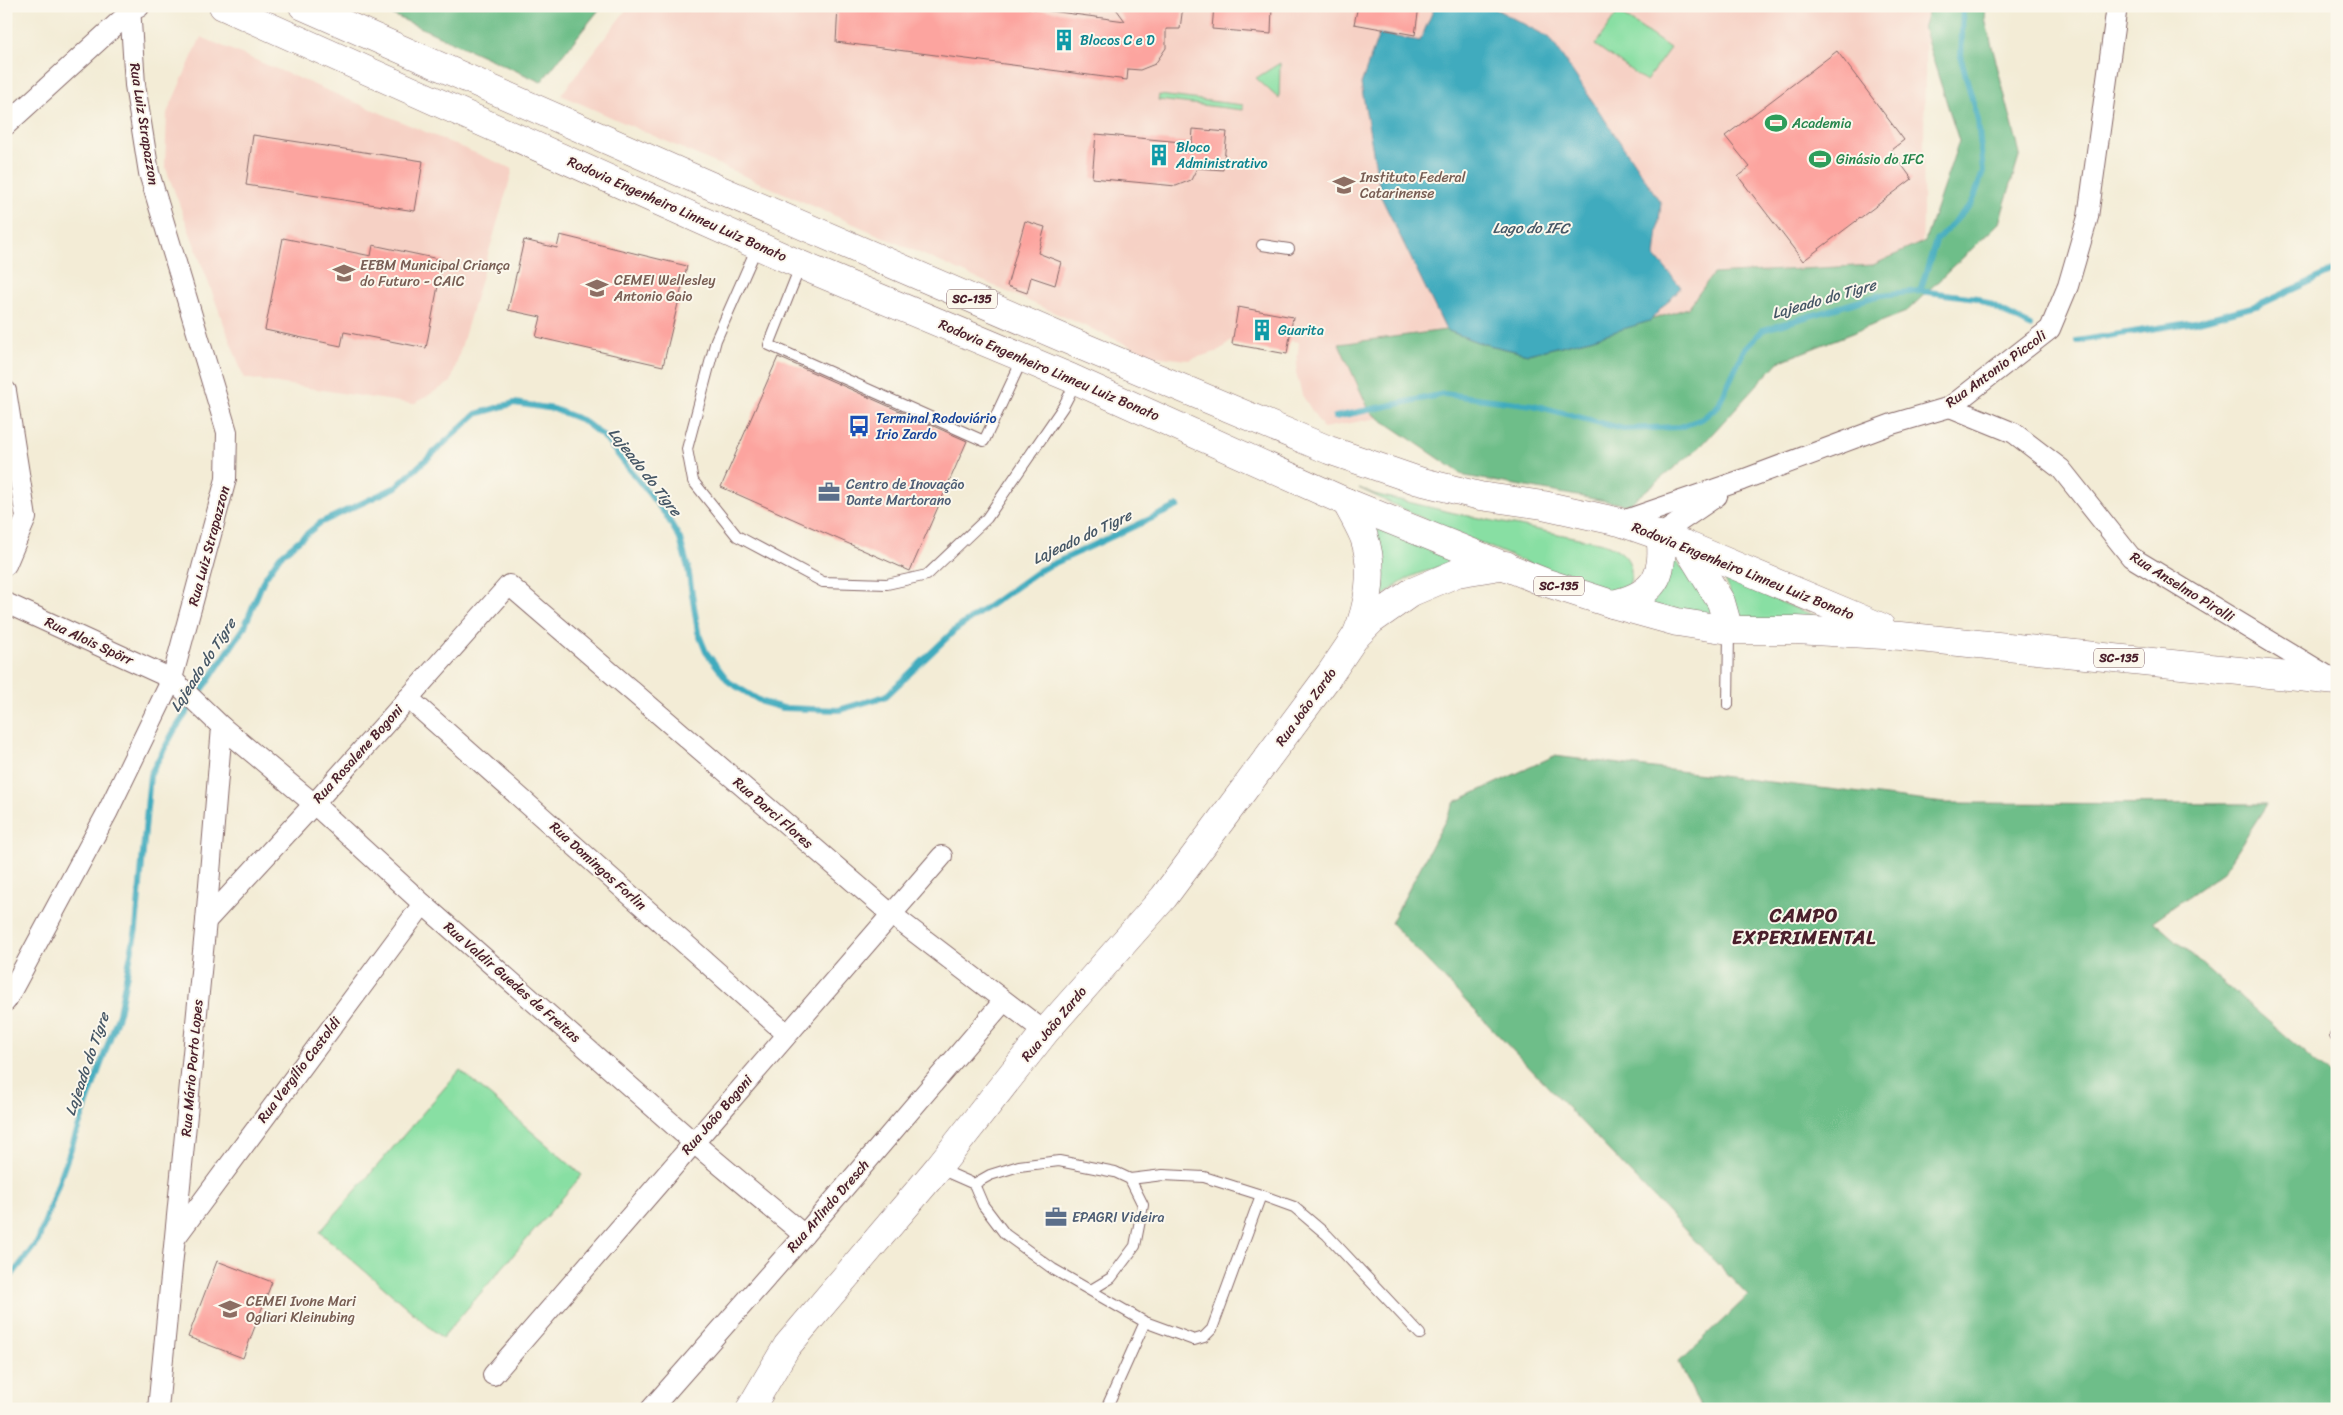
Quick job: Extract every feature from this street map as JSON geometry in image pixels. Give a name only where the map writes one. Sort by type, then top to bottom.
[{"type":"main road","name":"Rodovia Engenheiro Linneu Luiz Bonato","points":[[223,6],[801,265],[1077,381],[1346,502],[1506,565],[1544,582],[1612,604],[1677,622],[1729,630],[1796,630],[1901,636],[2336,681]]},
{"type":"main road","name":"Rodovia Engenheiro Linneu Luiz Bonato","points":[[303,6],[854,248],[1330,450],[1419,481],[1462,492],[1543,505],[1620,522],[1660,535],[1901,636]]},
{"type":"main road","name":"Rua João Zardo","points":[[1346,502],[1364,537],[1370,576],[1364,616],[1356,637]]},
{"type":"main road","points":[[1612,604],[1631,600],[1648,590],[1659,574],[1663,554],[1660,535]]},
{"type":"main road","points":[[1686,545],[1721,602],[1729,630]]},
{"type":"main road","name":"Rua João Zardo","points":[[750,1409],[787,1346],[938,1168],[1045,1032],[1164,897],[1356,637],[1372,620],[1412,592],[1458,573],[1506,565]]},
{"type":"street","name":"Rua Antonio Piccoli","points":[[1742,480],[1892,424],[1950,407],[2050,329],[2068,286],[2088,216],[2117,6]]},
{"type":"street","points":[[6,125],[134,8]]},
{"type":"street","name":"Rua Luiz Strapazzon","points":[[6,1001],[108,811],[179,685],[226,479],[227,432],[149,173],[135,85],[134,8]]},
{"type":"street","points":[[6,391],[26,518],[6,565]]},
{"type":"street","name":"Rua Anselmo Pirolli","points":[[1950,407],[2014,433],[2061,469],[2131,557],[2336,681]]},
{"type":"street","points":[[1620,522],[1742,480]]},
{"type":"street","points":[[1660,535],[1742,480]]},
{"type":"street","name":"Rua Rosalene Bogoni","points":[[206,921],[314,804],[509,585]]},
{"type":"street","name":"Rua Darci Flores","points":[[509,585],[891,914],[1003,1002],[1045,1032]]},
{"type":"street","name":"Rua Alois Spörr","points":[[6,603],[179,685],[217,721]]},
{"type":"street","name":"Rua Domingos Forlin","points":[[408,698],[787,1034]]},
{"type":"street","name":"Rua Valdir Guedes de Freitas","points":[[217,721],[314,804],[423,904],[694,1142],[804,1235]]},
{"type":"street","name":"Rua Mário Porto Lopes","points":[[158,1409],[206,921],[217,721]]},
{"type":"street","name":"Rua João Bogoni","points":[[493,1375],[942,856]]},
{"type":"street","name":"Rua Vergílio Castoldi","points":[[176,1237],[423,904]]},
{"type":"street","name":"Rua Arlindo Dresch","points":[[651,1409],[804,1235],[1003,1002]]},
{"type":"lane","points":[[758,245],[716,340],[687,449],[693,481],[736,536],[822,582],[887,584],[927,575],[987,518],[1063,407],[1077,381]]},
{"type":"lane","points":[[1262,246],[1289,249]]},
{"type":"lane","points":[[801,265],[769,346],[984,441],[1023,359]]},
{"type":"lane","points":[[1728,705],[1729,630]]},
{"type":"lane","points":[[974,1184],[990,1175],[1020,1166],[1059,1161],[1115,1172],[1130,1179],[1164,1175],[1204,1177],[1261,1195],[1294,1207],[1327,1235],[1420,1334]]},
{"type":"lane","points":[[938,1168],[974,1184],[983,1205],[1005,1234],[1053,1269],[1144,1322],[1194,1340],[1204,1338],[1212,1329],[1261,1195]]},
{"type":"lane","points":[[1091,1290],[1111,1278],[1135,1246],[1143,1205],[1130,1179]]},
{"type":"lane","points":[[1106,1409],[1144,1322]]},
{"type":"shaded area","name":"Instituto Federal Catarinense","points":[[629,6],[1926,6],[1922,274],[1634,372],[1323,428],[1302,395],[1296,372],[1299,342],[1241,333],[1219,351],[1188,360],[1153,356],[561,95]]},
{"type":"shaded area","name":"EEBM Municipal Criança do Futuro - CAIC","points":[[201,37],[513,169],[451,382],[413,404],[244,378],[165,166],[167,113]]},
{"type":"green space","points":[[373,6],[602,6],[541,82]]},
{"type":"green space","points":[[1930,6],[1986,6],[1985,19],[2020,154],[1999,223],[1906,312],[1778,362],[1701,446],[1628,505],[1465,476],[1370,412],[1339,344],[1446,330],[1480,343],[1528,354],[1590,339],[1688,308],[1713,274],[1873,265],[1925,241],[1959,141],[1923,28]]},
{"type":"green space","points":[[1618,12],[1670,48],[1646,81],[1595,45]]},
{"type":"green space","points":[[1280,63],[1279,99],[1256,78]]},
{"type":"green space","points":[[1159,95],[1243,105],[1243,110],[1158,100]]},
{"type":"green space","points":[[1359,488],[1374,494],[1454,513],[1603,543],[1623,554],[1627,559],[1631,570],[1629,586],[1610,598],[1426,520]]},
{"type":"green space","points":[[1367,523],[1407,539],[1461,566],[1436,569],[1417,574],[1400,583],[1379,599],[1383,578],[1381,560]]},
{"type":"green space","points":[[1666,554],[1698,581],[1716,618],[1644,611]]},
{"type":"green space","points":[[1723,574],[1777,601],[1834,622],[1736,623],[1729,589]]},
{"type":"green space","points":[[1554,756],[1944,803],[2267,804],[2223,872],[2153,921],[2337,1081],[2337,1409],[1701,1409],[1679,1362],[1748,1296],[1391,923],[1455,802]]},
{"type":"green space","points":[[460,1070],[582,1175],[442,1338],[320,1232]]},
{"type":"water","name":"Lago do IFC","points":[[1435,6],[1490,6],[1550,38],[1661,203],[1655,256],[1681,287],[1650,321],[1590,339],[1528,354],[1480,343],[1446,330],[1381,197],[1361,84],[1379,34],[1420,41]]},
{"type":"building","points":[[838,6],[1014,6],[1125,21],[1114,6],[1183,6],[1180,29],[1166,29],[1166,48],[1155,64],[1140,70],[1128,69],[1127,80],[836,42]]},
{"type":"building","points":[[1214,6],[1272,6],[1271,34],[1212,29]]},
{"type":"building","points":[[1358,6],[1419,6],[1415,35],[1354,24]]},
{"type":"building","name":"Ginásio do IFC","points":[[1837,51],[1904,140],[1891,150],[1912,179],[1803,261],[1738,176],[1750,167],[1725,136]]},
{"type":"building","name":"Bloco Administrativo","points":[[1193,129],[1227,132],[1223,170],[1197,168],[1191,180],[1176,186],[1092,178],[1096,134],[1192,143]]},
{"type":"building","points":[[253,135],[423,161],[415,211],[246,185]]},
{"type":"building","points":[[1025,221],[1045,227],[1038,253],[1061,262],[1055,285],[1031,277],[1027,293],[1007,286]]},
{"type":"building","name":"CEMEI Wellesley Antonio Gaio","points":[[560,235],[687,266],[663,366],[536,337],[541,317],[508,310],[524,240],[557,248]]},
{"type":"building","points":[[283,238],[371,256],[373,245],[443,260],[426,348],[344,332],[341,346],[265,330]]},
{"type":"building","name":"Guarita","points":[[1238,307],[1293,317],[1287,354],[1232,344]]},
{"type":"building","points":[[778,357],[967,441],[910,571],[721,487]]},
{"type":"building","name":"CEMEI Ivone Mari Ogliari Kleinubing","points":[[217,1261],[272,1282],[243,1358],[188,1337]]},
{"type":"waterway","name":"Lajeado do Tigre","points":[[1335,417],[1444,394],[1533,405],[1623,429],[1680,427],[1702,419],[1718,406],[1744,350],[1763,330],[1880,295],[1920,291],[1936,241],[1972,203],[1983,172],[1978,120],[1961,59],[1963,6]]},
{"type":"waterway","points":[[2077,341],[2195,322],[2259,305],[2337,269]]},
{"type":"waterway","points":[[1920,291],[1977,298],[2030,326]]},
{"type":"waterway","name":"Lajeado do Tigre","points":[[6,1283],[38,1241],[119,1013],[136,929],[150,775],[174,731],[244,628],[264,579],[280,556],[320,523],[396,487],[476,414],[514,403],[554,409],[582,420],[603,436],[666,515],[680,539],[688,568],[698,632],[706,652],[729,682],[762,702],[783,708],[839,710],[886,696],[955,630],[1040,570],[1178,506]]},
{"type":"place","name":"Blocos C e D","points":[[1064,40]]},
{"type":"place","name":"Academia","points":[[1776,123]]},
{"type":"place","name":"Bloco Administrativo","points":[[1159,155]]},
{"type":"place","name":"Ginásio do IFC","points":[[1820,159]]},
{"type":"place","name":"Instituto Federal Catarinense","points":[[1344,185]]},
{"type":"place","name":"EEBM Municipal Criança do Futuro - CAIC","points":[[344,273]]},
{"type":"place","name":"CEMEI Wellesley Antonio Gaio","points":[[597,288]]},
{"type":"place","name":"Guarita","points":[[1262,330]]},
{"type":"place","name":"Terminal Rodoviário Irio Zardo","points":[[859,426]]},
{"type":"place","name":"Centro de Inovação Dante Martorano","points":[[829,492]]},
{"type":"place","name":"EPAGRI Videira","points":[[1056,1217]]},
{"type":"place","name":"CEMEI Ivone Mari Ogliari Kleinubing","points":[[230,1309]]},
{"type":"district","name":"CAMPO EXPERIMENTAL","points":[[1804,926]]}]
